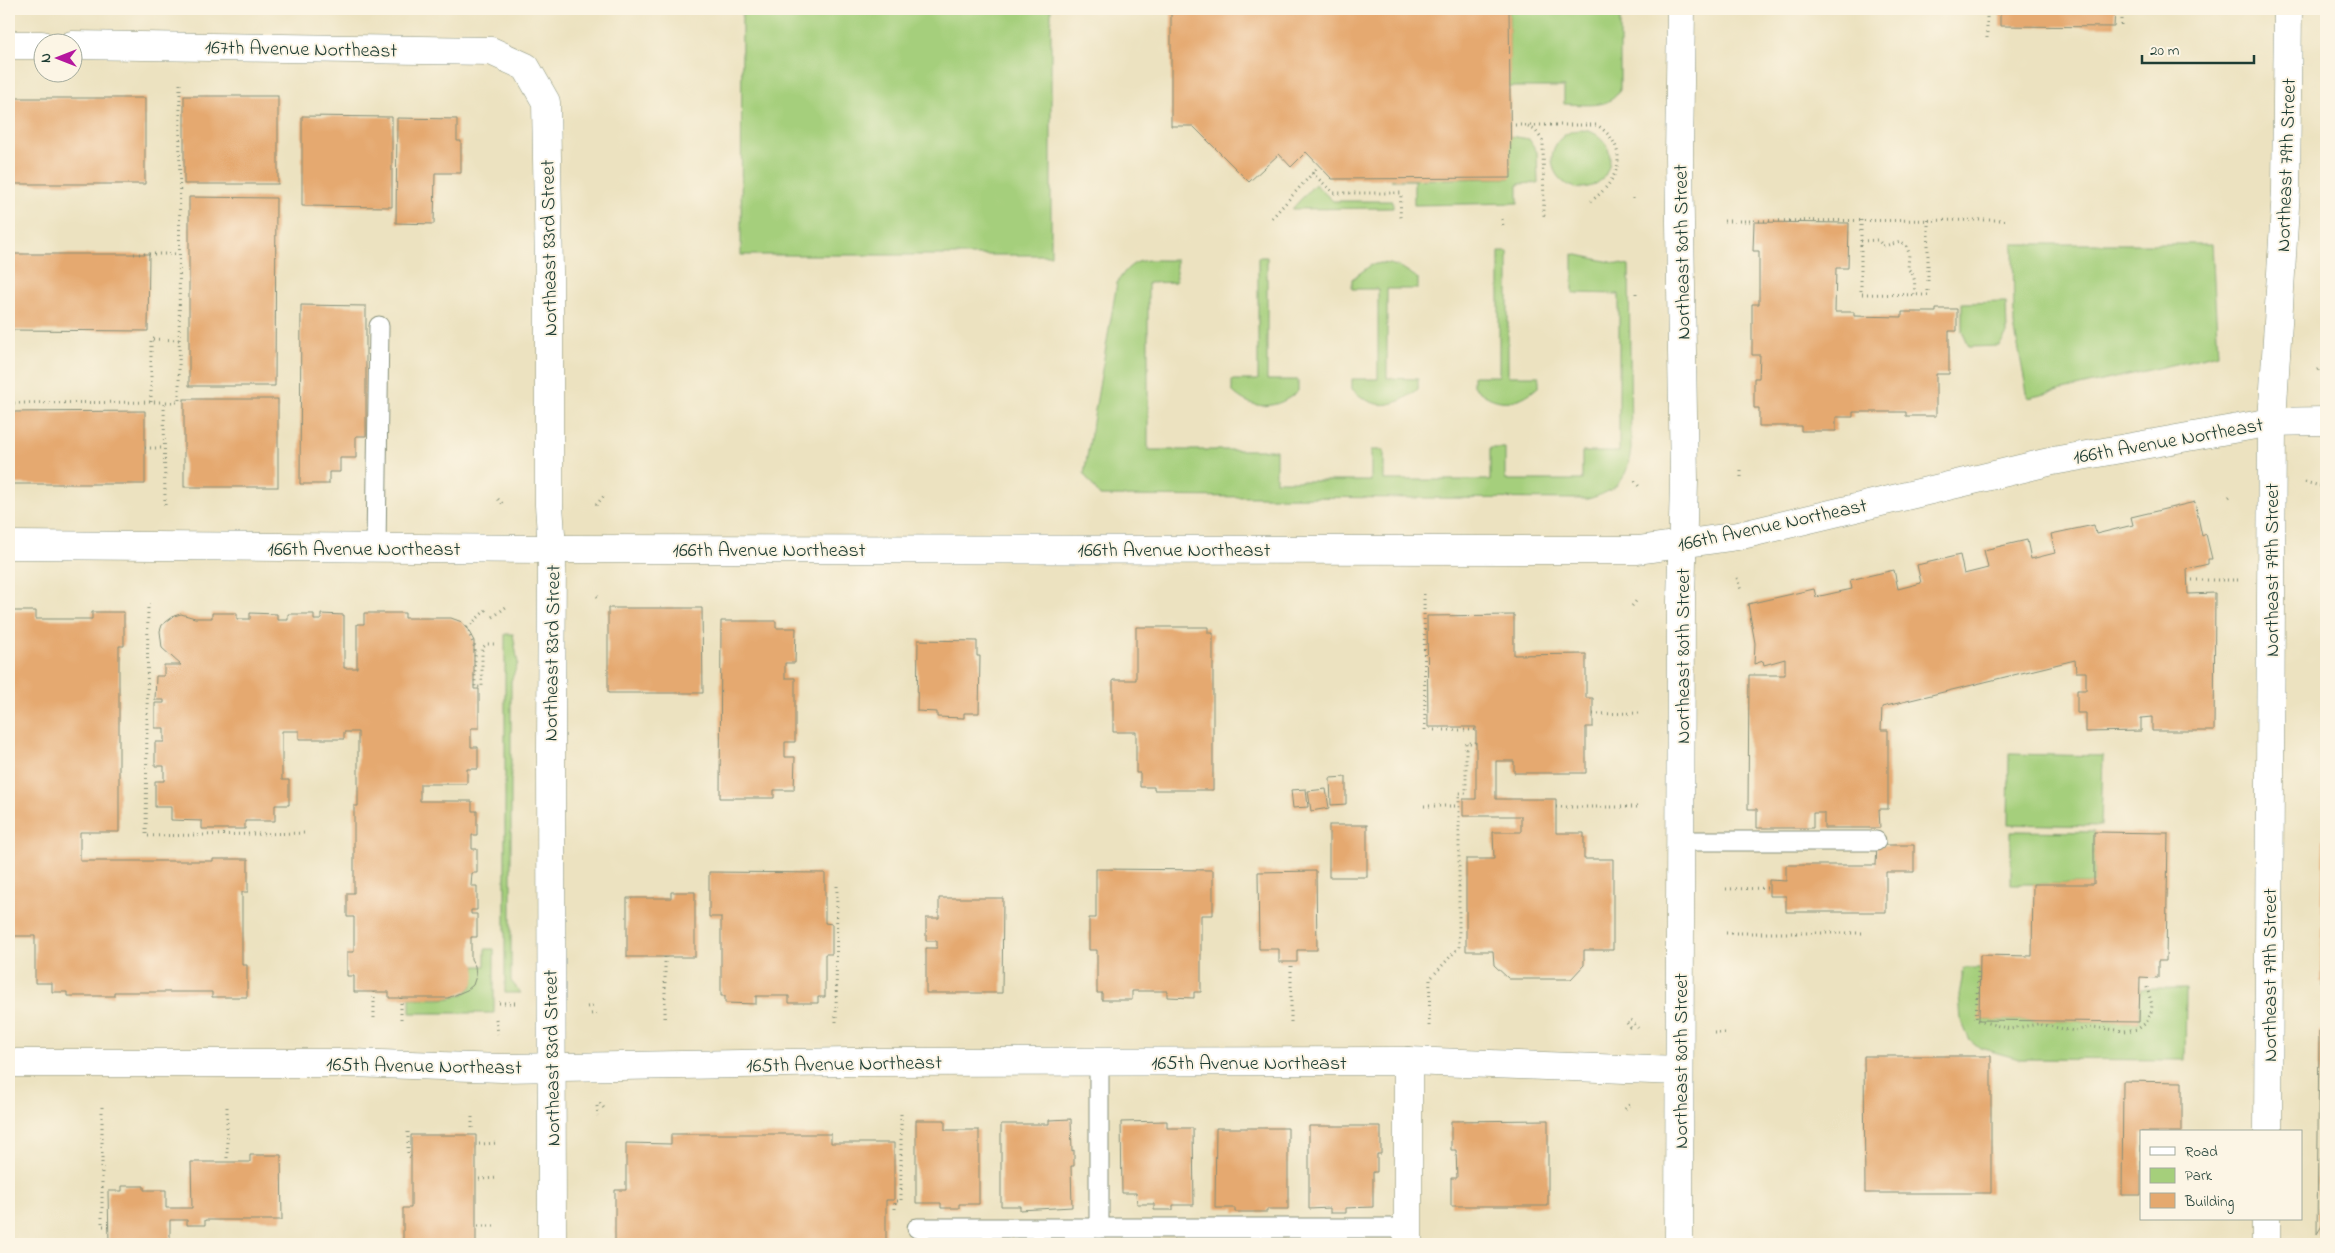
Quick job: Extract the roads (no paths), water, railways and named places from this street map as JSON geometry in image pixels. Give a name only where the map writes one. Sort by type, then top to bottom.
[{"type":"street","name":"Northeast 80th Street","points":[[1679,1244],[1680,841],[1684,481],[1680,192],[1681,9]]},
{"type":"street","name":"Northeast 79th Street","points":[[2268,1130],[2272,422],[2286,190],[2288,9]]},
{"type":"street","points":[[9,45],[32,45]]},
{"type":"street","name":"167th Avenue Northeast","points":[[82,45],[490,51],[526,67]]},
{"type":"street","name":"Northeast 83rd Street","points":[[526,67],[546,102],[549,271],[549,504],[552,549],[552,1244]]},
{"type":"street","name":"166th Avenue Northeast","points":[[9,545],[552,549],[1638,550],[1738,536],[2053,461],[2272,422],[2326,421]]},
{"type":"street","points":[[1408,1061],[1408,1236]]},
{"type":"street","name":"165th Avenue Northeast","points":[[9,1064],[350,1063],[502,1068],[850,1062],[1408,1061],[1679,1072]]},
{"type":"street","points":[[2266,1220],[2266,1244]]},
{"type":"lane","points":[[376,548],[379,326]]},
{"type":"lane","points":[[1680,841],[1876,841]]},
{"type":"lane","points":[[1099,1062],[1099,1228]]},
{"type":"lane","points":[[917,1228],[1099,1228],[1408,1236]]}]
